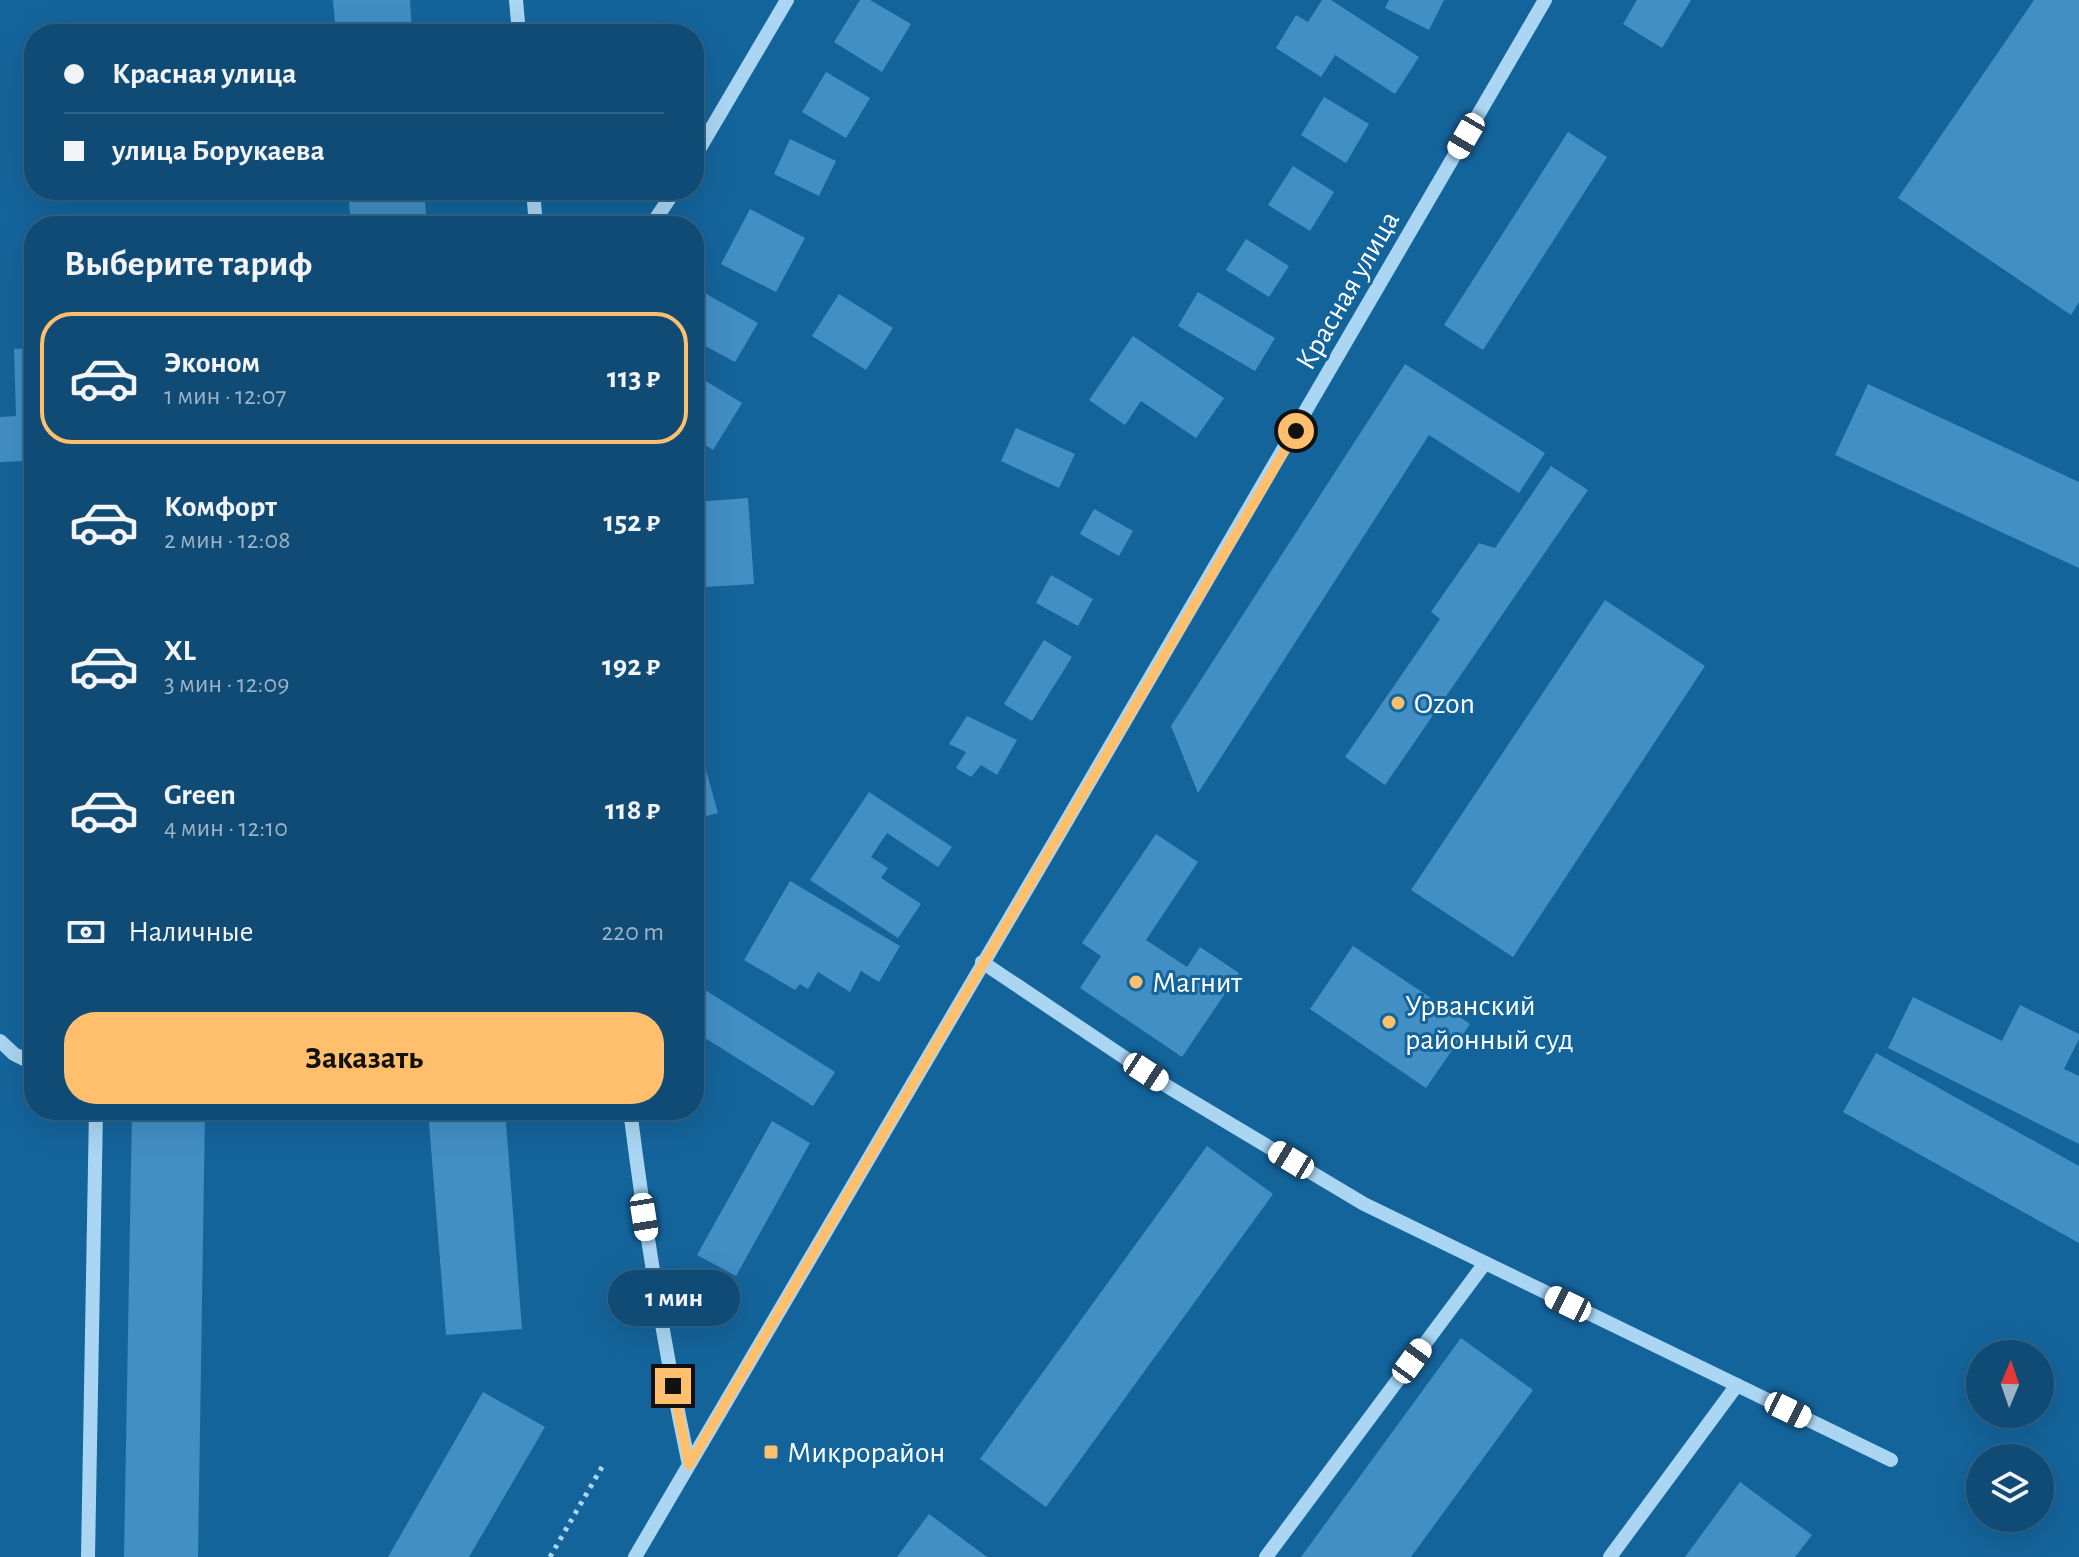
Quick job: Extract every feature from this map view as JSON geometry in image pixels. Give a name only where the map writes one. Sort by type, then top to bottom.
[{"type":"street","points":[[516,0],[518,24]]},
{"type":"street","points":[[704,141],[787,0]]},
{"type":"street","name":"Красная улица","points":[[635,1557],[982,962],[1206,586],[1545,0]]},
{"type":"street","points":[[982,962],[1209,1111],[1364,1204],[1891,1460]]},
{"type":"street","points":[[0,1041],[24,1059]]},
{"type":"street","points":[[88,1557],[96,1120]]},
{"type":"street","points":[[631,1120],[667,1360],[689,1465]]},
{"type":"street","points":[[1266,1557],[1485,1263]]},
{"type":"street","points":[[1610,1557],[1737,1385]]},
{"type":"path","points":[[550,1557],[602,1467]]},
{"type":"building","points":[[333,0],[410,0],[411,24],[335,24]]},
{"type":"building","points":[[860,0],[870,0],[911,24],[882,72],[834,42]]},
{"type":"building","points":[[1322,0],[1331,0],[1419,57],[1395,94],[1335,55],[1321,77],[1276,48],[1296,15],[1308,22]]},
{"type":"building","points":[[1389,0],[1444,0],[1429,30],[1385,8]]},
{"type":"building","points":[[1637,0],[1691,0],[1662,48],[1623,24]]},
{"type":"building","points":[[2034,0],[2079,0],[2079,302],[2071,315],[1898,198]]},
{"type":"building","points":[[826,72],[870,98],[846,138],[802,112]]},
{"type":"building","points":[[1324,97],[1369,124],[1346,163],[1301,135]]},
{"type":"building","points":[[1568,132],[1607,157],[1483,350],[1444,325]]},
{"type":"building","points":[[790,139],[836,161],[819,196],[774,174]]},
{"type":"building","points":[[1293,166],[1334,192],[1310,231],[1268,205]]},
{"type":"building","points":[[349,200],[425,200],[426,216],[350,216]]},
{"type":"building","points":[[750,209],[805,238],[776,292],[721,264]]},
{"type":"building","points":[[1246,239],[1289,266],[1269,297],[1226,270]]},
{"type":"building","points":[[1198,292],[1275,338],[1255,371],[1178,326]]},
{"type":"building","points":[[704,293],[758,323],[735,362],[704,345]]},
{"type":"building","points":[[839,294],[893,328],[866,370],[812,336]]},
{"type":"building","points":[[1133,336],[1224,398],[1196,438],[1141,401],[1125,425],[1089,400]]},
{"type":"building","points":[[24,348],[24,461],[0,462],[0,417],[16,416],[14,349]]},
{"type":"building","points":[[1405,364],[1545,453],[1519,493],[1429,435],[1198,793],[1171,726]]},
{"type":"building","points":[[704,380],[742,403],[713,450],[704,444]]},
{"type":"building","points":[[1868,384],[2079,482],[2079,568],[1835,455]]},
{"type":"building","points":[[1016,428],[1075,454],[1059,488],[1001,461]]},
{"type":"building","points":[[1551,466],[1588,490],[1385,785],[1345,757],[1440,619],[1431,612],[1479,543],[1495,548]]},
{"type":"building","points":[[748,498],[754,584],[705,587],[704,501]]},
{"type":"building","points":[[1094,509],[1133,531],[1119,556],[1080,534]]},
{"type":"building","points":[[1051,575],[1093,599],[1078,626],[1036,603]]},
{"type":"building","points":[[1605,600],[1705,666],[1513,957],[1411,890]]},
{"type":"building","points":[[1044,640],[1072,657],[1032,721],[1004,704]]},
{"type":"building","points":[[967,716],[1017,740],[997,775],[981,765],[971,777],[956,768],[966,752],[949,744]]},
{"type":"building","points":[[704,771],[718,813],[704,816]]},
{"type":"building","points":[[869,792],[952,847],[938,867],[887,833],[871,857],[888,868],[881,878],[921,904],[898,938],[810,880]]},
{"type":"building","points":[[1156,834],[1198,862],[1146,940],[1187,967],[1200,947],[1239,973],[1182,1057],[1080,988],[1101,956],[1082,943]]},
{"type":"building","points":[[790,881],[900,946],[879,982],[861,971],[850,992],[818,972],[808,989],[800,984],[795,990],[744,960]]},
{"type":"building","points":[[1353,946],[1470,1024],[1426,1088],[1310,1009]]},
{"type":"building","points":[[704,989],[835,1072],[813,1106],[704,1037]]},
{"type":"building","points":[[1913,997],[2002,1041],[2020,1005],[2079,1034],[2064,1069],[2079,1076],[2079,1144],[1888,1048]]},
{"type":"building","points":[[1876,1053],[2079,1166],[2079,1243],[1843,1112]]},
{"type":"building","points":[[132,1120],[205,1120],[198,1557],[124,1557]]},
{"type":"building","points":[[429,1120],[506,1120],[522,1329],[446,1335]]},
{"type":"building","points":[[772,1121],[810,1143],[736,1276],[697,1255]]},
{"type":"building","points":[[1207,1146],[1273,1194],[1046,1507],[980,1459]]},
{"type":"building","points":[[1461,1338],[1533,1390],[1411,1557],[1301,1557]]},
{"type":"building","points":[[483,1392],[545,1427],[469,1557],[388,1557]]},
{"type":"building","points":[[1740,1482],[1812,1535],[1795,1557],[1685,1557]]},
{"type":"building","points":[[929,1514],[987,1557],[897,1557]]},
{"type":"place","name":"Ozon","points":[[1398,703]]},
{"type":"place","name":"Магнит","points":[[1136,982]]},
{"type":"place","name":"Урванский районный суд","points":[[1389,1022]]},
{"type":"place","name":"Микрорайон","points":[[771,1452]]},
{"type":"route","points":[[673,1386],[689,1465],[1296,431]]}]
